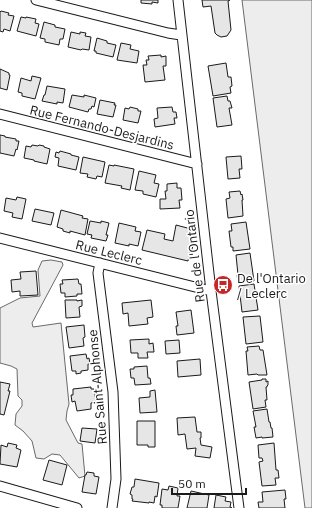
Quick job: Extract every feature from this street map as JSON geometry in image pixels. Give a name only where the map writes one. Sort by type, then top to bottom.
[{"type":"street","points":[[36,0],[181,35]]},
{"type":"street","name":"Rue de l'Ontario","points":[[178,0],[239,508]]},
{"type":"street","name":"Rue Fernando-Desjardins","points":[[0,114],[197,164]]},
{"type":"street","name":"Rue Leclerc","points":[[1,241],[100,263],[212,291]]},
{"type":"street","name":"Rue Saint-Alphonse","points":[[100,263],[98,273],[113,392],[116,480],[112,508]]},
{"type":"street","points":[[0,486],[77,508]]},
{"type":"shaded area","points":[[242,0],[312,0],[312,508],[305,508]]},
{"type":"shaded area","points":[[51,260],[62,262],[63,265],[32,323],[33,327],[61,323],[69,404],[66,420],[78,443],[82,444],[85,476],[79,478],[60,455],[52,454],[44,459],[36,458],[32,441],[15,425],[16,414],[22,406],[22,400],[18,396],[17,369],[0,363],[0,308],[20,298],[40,296],[38,270],[42,261]]},
{"type":"building","points":[[141,0],[158,0],[158,3],[141,3]]},
{"type":"building","points":[[202,0],[230,0],[228,1],[231,30],[227,36],[221,37],[215,33],[211,6],[203,7]]},
{"type":"building","points":[[1,11],[9,13],[8,15],[14,16],[10,31],[4,29],[3,32],[0,31]]},
{"type":"building","points":[[21,17],[36,19],[35,23],[39,24],[36,36],[17,31]]},
{"type":"building","points":[[44,22],[55,25],[55,27],[65,29],[63,39],[60,39],[59,45],[45,42],[45,39],[40,38]]},
{"type":"building","points":[[71,32],[80,34],[80,32],[86,33],[85,36],[91,37],[89,50],[68,47]]},
{"type":"building","points":[[97,38],[107,41],[107,43],[116,45],[113,57],[96,53],[96,51],[94,51]]},
{"type":"building","points":[[121,43],[131,45],[130,49],[139,51],[137,63],[117,60]]},
{"type":"building","points":[[161,55],[161,57],[166,56],[166,66],[163,66],[165,80],[145,82],[143,65],[147,65],[146,60],[149,60],[148,56]]},
{"type":"building","points":[[226,63],[228,77],[231,77],[231,93],[213,96],[208,66]]},
{"type":"building","points":[[0,69],[9,73],[10,75],[7,90],[0,88]]},
{"type":"building","points":[[32,76],[41,78],[35,99],[22,96],[22,93],[18,92],[21,78],[31,81]]},
{"type":"building","points":[[47,86],[65,89],[63,103],[57,102],[57,104],[42,101]]},
{"type":"building","points":[[72,95],[84,97],[84,95],[96,98],[94,107],[92,106],[88,112],[69,107]]},
{"type":"building","points":[[227,96],[232,108],[229,108],[232,125],[217,127],[213,98]]},
{"type":"building","points":[[100,100],[115,103],[114,105],[116,105],[113,117],[97,114]]},
{"type":"building","points":[[130,107],[141,111],[138,123],[123,120],[125,108],[129,109]]},
{"type":"building","points":[[172,107],[173,112],[176,112],[177,118],[174,118],[175,124],[155,127],[154,119],[158,118],[157,108]]},
{"type":"building","points":[[0,135],[19,141],[14,156],[0,153]]},
{"type":"building","points":[[32,145],[44,146],[50,149],[47,164],[24,158],[26,146],[31,147]]},
{"type":"building","points":[[60,151],[79,157],[76,170],[58,166],[59,158],[55,157],[56,152],[59,153]]},
{"type":"building","points":[[241,156],[242,169],[239,169],[240,178],[228,179],[226,157]]},
{"type":"building","points":[[83,157],[105,162],[102,177],[97,176],[96,179],[87,177],[88,174],[80,173]]},
{"type":"building","points":[[109,165],[134,169],[130,190],[121,188],[122,186],[105,183]]},
{"type":"building","points":[[139,171],[156,175],[154,183],[159,184],[156,197],[143,194],[143,191],[135,190]]},
{"type":"building","points":[[177,183],[177,188],[181,188],[182,200],[179,200],[180,208],[160,209],[160,199],[166,199],[165,191],[167,191],[167,184]]},
{"type":"building","points":[[240,191],[243,200],[243,216],[228,218],[226,199],[230,198],[229,192]]},
{"type":"building","points":[[17,197],[26,199],[22,219],[12,217],[13,213],[4,211],[6,198],[16,200]]},
{"type":"building","points":[[35,209],[54,213],[51,225],[32,221]]},
{"type":"building","points":[[61,210],[83,216],[82,218],[88,219],[85,235],[70,231],[70,233],[63,231],[63,229],[57,227]]},
{"type":"building","points":[[90,221],[109,223],[106,241],[91,238],[92,235],[87,234]]},
{"type":"building","points":[[246,222],[250,249],[233,251],[229,231],[232,231],[231,224]]},
{"type":"building","points":[[119,223],[136,227],[135,231],[141,232],[138,246],[115,243]]},
{"type":"building","points":[[176,225],[191,229],[193,237],[191,245],[193,246],[188,261],[142,250],[147,230],[165,234],[164,239],[173,241]]},
{"type":"building","points":[[250,253],[254,281],[238,282],[236,255]]},
{"type":"building","points":[[36,271],[38,295],[20,296],[20,291],[12,292],[11,280],[21,279],[20,272]]},
{"type":"building","points":[[78,279],[79,284],[81,284],[82,294],[65,297],[65,293],[61,293],[60,284],[63,284],[62,280]]},
{"type":"building","points":[[254,284],[258,310],[242,312],[239,286]]},
{"type":"building","points":[[65,300],[82,300],[82,306],[79,307],[80,317],[66,318]]},
{"type":"building","points":[[151,300],[153,317],[147,318],[148,324],[129,326],[128,313],[123,314],[122,303]]},
{"type":"building","points":[[191,310],[194,333],[177,335],[176,326],[178,326],[176,312]]},
{"type":"building","points":[[260,316],[263,342],[246,344],[243,317]]},
{"type":"building","points":[[84,325],[84,346],[69,348],[66,327]]},
{"type":"building","points":[[149,339],[149,344],[153,343],[154,352],[147,352],[148,358],[138,358],[138,353],[131,353],[130,340]]},
{"type":"building","points":[[179,340],[180,353],[166,354],[165,341]]},
{"type":"building","points":[[259,346],[260,350],[263,350],[267,375],[248,375],[247,347]]},
{"type":"building","points":[[86,354],[87,359],[89,358],[90,364],[88,364],[88,370],[81,371],[81,373],[76,374],[76,371],[72,371],[70,356]]},
{"type":"building","points":[[200,359],[201,375],[178,377],[177,361]]},
{"type":"building","points":[[147,366],[148,378],[150,378],[151,384],[135,385],[134,378],[131,378],[130,369],[134,369],[134,367]]},
{"type":"building","points":[[266,379],[266,382],[268,381],[268,385],[266,387],[267,400],[265,400],[266,407],[253,409],[249,382]]},
{"type":"building","points":[[0,382],[10,384],[8,391],[10,391],[4,415],[0,414]]},
{"type":"building","points":[[91,387],[91,389],[94,389],[96,402],[91,403],[91,409],[77,411],[75,401],[72,402],[71,395],[73,395],[73,389]]},
{"type":"building","points":[[155,390],[157,412],[140,413],[139,398],[150,397],[150,391]]},
{"type":"building","points":[[267,409],[273,437],[256,438],[254,427],[256,427],[253,411]]},
{"type":"building","points":[[195,417],[197,432],[201,432],[201,445],[212,447],[210,458],[195,456],[196,448],[187,449],[185,434],[178,435],[177,418]]},
{"type":"building","points":[[137,421],[155,421],[155,447],[148,447],[148,445],[137,445]]},
{"type":"building","points":[[82,428],[97,429],[95,443],[80,441]]},
{"type":"building","points":[[8,443],[17,445],[16,448],[21,450],[17,467],[0,464],[1,445],[7,447]]},
{"type":"building","points":[[274,443],[276,470],[278,470],[279,478],[275,478],[276,485],[262,486],[259,462],[263,461],[262,458],[259,458],[258,445]]},
{"type":"building","points":[[49,460],[67,465],[62,485],[43,480]]},
{"type":"building","points":[[87,472],[94,473],[94,476],[99,477],[96,494],[82,492],[85,475]]},
{"type":"building","points":[[135,479],[159,483],[157,497],[155,496],[154,503],[132,501],[132,495],[130,494],[132,487],[134,487]]},
{"type":"building","points":[[169,486],[178,488],[177,496],[180,496],[178,508],[162,508],[162,505],[160,505],[162,489],[168,490]]},
{"type":"building","points":[[285,490],[285,508],[259,508],[258,502],[263,502],[262,492]]},
{"type":"building","points":[[191,491],[209,495],[207,508],[187,508]]},
{"type":"building","points":[[216,495],[226,497],[225,501],[231,502],[230,507],[232,508],[214,508]]},
{"type":"place","name":"De l'Ontario / Leclerc","points":[[223,285]]}]
